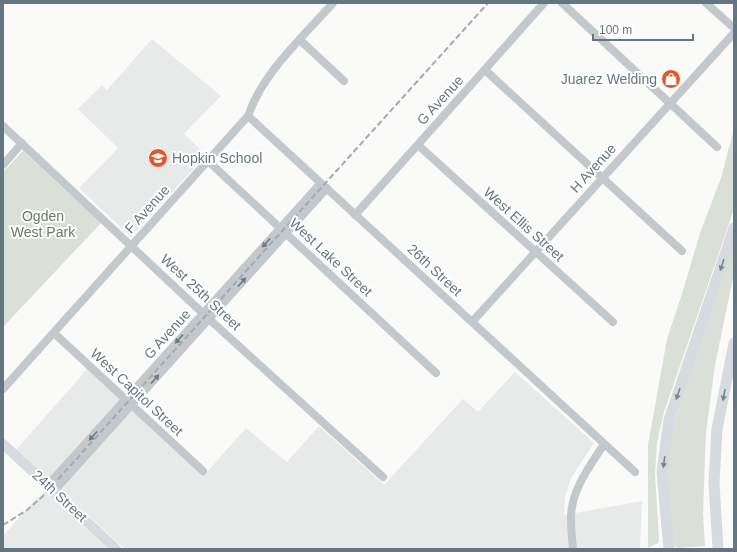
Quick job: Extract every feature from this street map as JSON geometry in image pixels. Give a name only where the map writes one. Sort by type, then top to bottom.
[{"type":"highway","points":[[669,549],[662,472],[669,420],[734,228]]},
{"type":"highway","points":[[718,549],[714,483],[717,429],[734,343]]},
{"type":"main road","name":"24th Street","points":[[3,444],[116,549]]},
{"type":"street","name":"F Avenue","points":[[3,389],[248,116],[253,102],[275,69],[333,3]]},
{"type":"street","name":"G Avenue","points":[[355,215],[544,3]]},
{"type":"street","points":[[562,3],[717,147]]},
{"type":"street","points":[[706,3],[734,28]]},
{"type":"street","name":"H Avenue","points":[[472,322],[734,33]]},
{"type":"street","points":[[300,40],[344,80]]},
{"type":"street","points":[[485,70],[682,251]]},
{"type":"street","name":"26th Street","points":[[248,116],[635,472]]},
{"type":"street","name":"West 25th Street","points":[[3,126],[132,245],[206,316],[383,477]]},
{"type":"street","points":[[3,165],[22,144]]},
{"type":"street","name":"West Ellis Street","points":[[418,145],[613,322]]},
{"type":"street","name":"West Lake Street","points":[[208,161],[436,373]]},
{"type":"street","name":"G Avenue","points":[[51,488],[324,186]]},
{"type":"street","name":"West Capitol Street","points":[[54,333],[203,471]]},
{"type":"street","points":[[573,549],[570,516],[575,494],[587,470],[604,444]]},
{"type":"shaded area","points":[[152,39],[221,96],[184,134],[206,155],[131,237],[79,188],[118,148],[78,109],[102,85],[107,90]]},
{"type":"shaded area","points":[[89,367],[207,472],[246,428],[287,462],[319,426],[384,485],[463,399],[478,412],[515,372],[594,443],[571,478],[565,497],[564,515],[642,501],[640,549],[125,549],[16,450]]},
{"type":"shaded area","points":[[46,491],[108,549],[3,549],[3,536],[32,503]]},
{"type":"green space","points":[[734,129],[734,209],[664,412],[657,442],[655,474],[659,540],[658,543],[648,548],[648,445],[667,339],[700,233],[721,178]]},
{"type":"green space","name":"Ogden West Park","points":[[23,151],[101,223],[3,327],[3,172]]},
{"type":"green space","points":[[734,239],[734,273],[715,365],[706,432],[703,513],[705,546],[678,548],[672,545],[666,480],[671,432]]},
{"type":"railway","points":[[3,525],[27,510],[43,496],[488,3]]},
{"type":"place","name":"Juarez Welding","points":[[671,79]]},
{"type":"place","name":"Hopkin School","points":[[158,158]]}]
